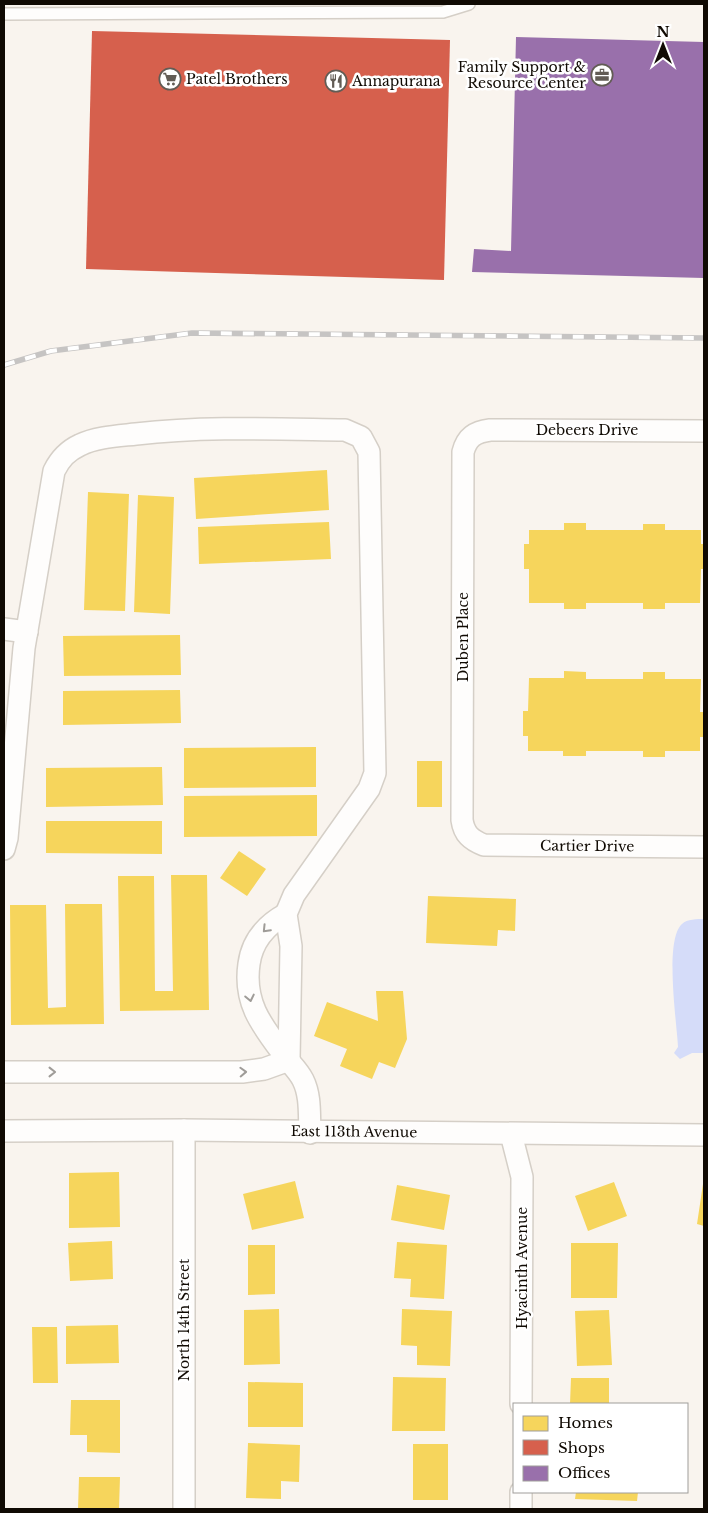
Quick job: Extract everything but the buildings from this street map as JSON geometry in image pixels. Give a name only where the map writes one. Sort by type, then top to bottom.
[{"type":"street","points":[[4,849],[7,838],[27,632],[54,472],[64,456],[80,444],[126,435],[197,428],[345,430],[361,437],[368,452],[375,773],[369,789],[294,895],[286,914],[291,946],[289,1060]]},
{"type":"street","name":"Debeers Drive","points":[[471,436],[490,430],[704,431]]},
{"type":"street","name":"Duben Place","points":[[471,436],[463,452],[462,800],[463,828],[471,839]]},
{"type":"street","points":[[4,629],[27,632]]},
{"type":"street","name":"Cartier Drive","points":[[471,839],[493,846],[704,847]]},
{"type":"street","points":[[286,914],[266,927],[258,938],[249,960],[249,996],[257,1016],[303,1080],[308,1092],[310,1133]]},
{"type":"street","points":[[4,1072],[242,1072],[264,1069],[289,1060]]},
{"type":"street","name":"East 113th Avenue","points":[[4,1131],[184,1130],[310,1133],[704,1135]]},
{"type":"street","name":"North 14th Street","points":[[184,1130],[184,1509]]},
{"type":"street","name":"Hyacinth Avenue","points":[[511,1134],[522,1177],[522,1403]]},
{"type":"street","points":[[521,1493],[521,1509]]},
{"type":"lane","points":[[4,14],[95,9],[443,8],[469,4]]},
{"type":"water","points":[[704,919],[704,1053],[692,1053],[680,1059],[674,1053],[678,1047],[673,983],[674,947],[677,933],[684,922]]},
{"type":"railway","points":[[4,365],[51,351],[192,333],[704,338]]},
{"type":"place","name":"Family Support & Resource Center","points":[[602,75]]},
{"type":"place","name":"Patel Brothers","points":[[170,79]]},
{"type":"place","name":"Annapurana","points":[[336,81]]}]
